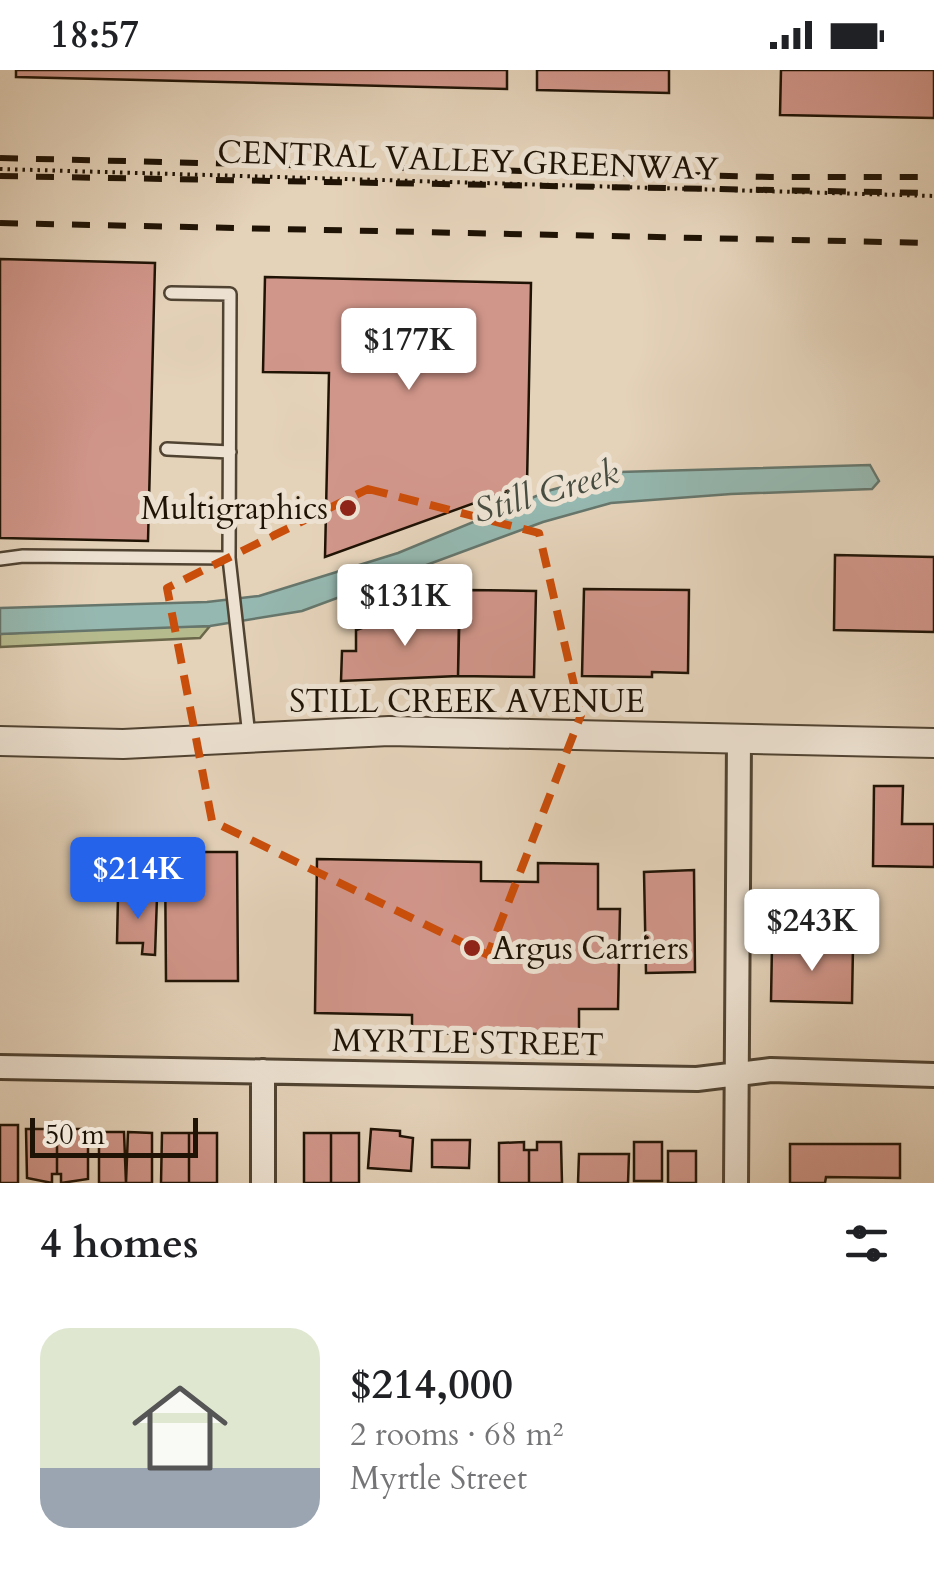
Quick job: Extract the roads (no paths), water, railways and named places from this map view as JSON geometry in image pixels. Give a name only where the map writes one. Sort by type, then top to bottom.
[{"type":"street","name":"STILL CREEK AVENUE","points":[[0,742],[123,744],[389,730],[934,743]]},
{"type":"street","points":[[736,1183],[740,739]]},
{"type":"street","name":"MYRTLE STREET","points":[[0,1067],[697,1079],[770,1070],[934,1075]]},
{"type":"street","points":[[263,1071],[263,1183]]},
{"type":"lane","points":[[172,292],[230,294],[229,558],[249,736]]},
{"type":"lane","points":[[167,449],[230,452]]},
{"type":"lane","points":[[162,513],[229,515]]},
{"type":"lane","points":[[0,559],[229,558]]},
{"type":"water","points":[[870,465],[879,481],[872,489],[611,503],[543,522],[302,611],[210,626],[0,634],[0,608],[207,602],[259,596],[398,553],[551,490],[619,472]]},
{"type":"railway","points":[[0,158],[770,177],[934,177]]},
{"type":"railway","points":[[0,176],[934,193]]},
{"type":"railway","points":[[0,223],[934,243]]},
{"type":"place","name":"Multigraphics","points":[[348,508]]},
{"type":"place","name":"Argus Carriers","points":[[472,948]]},
{"type":"water label","name":"Still Creek","points":[[546,491]]}]
